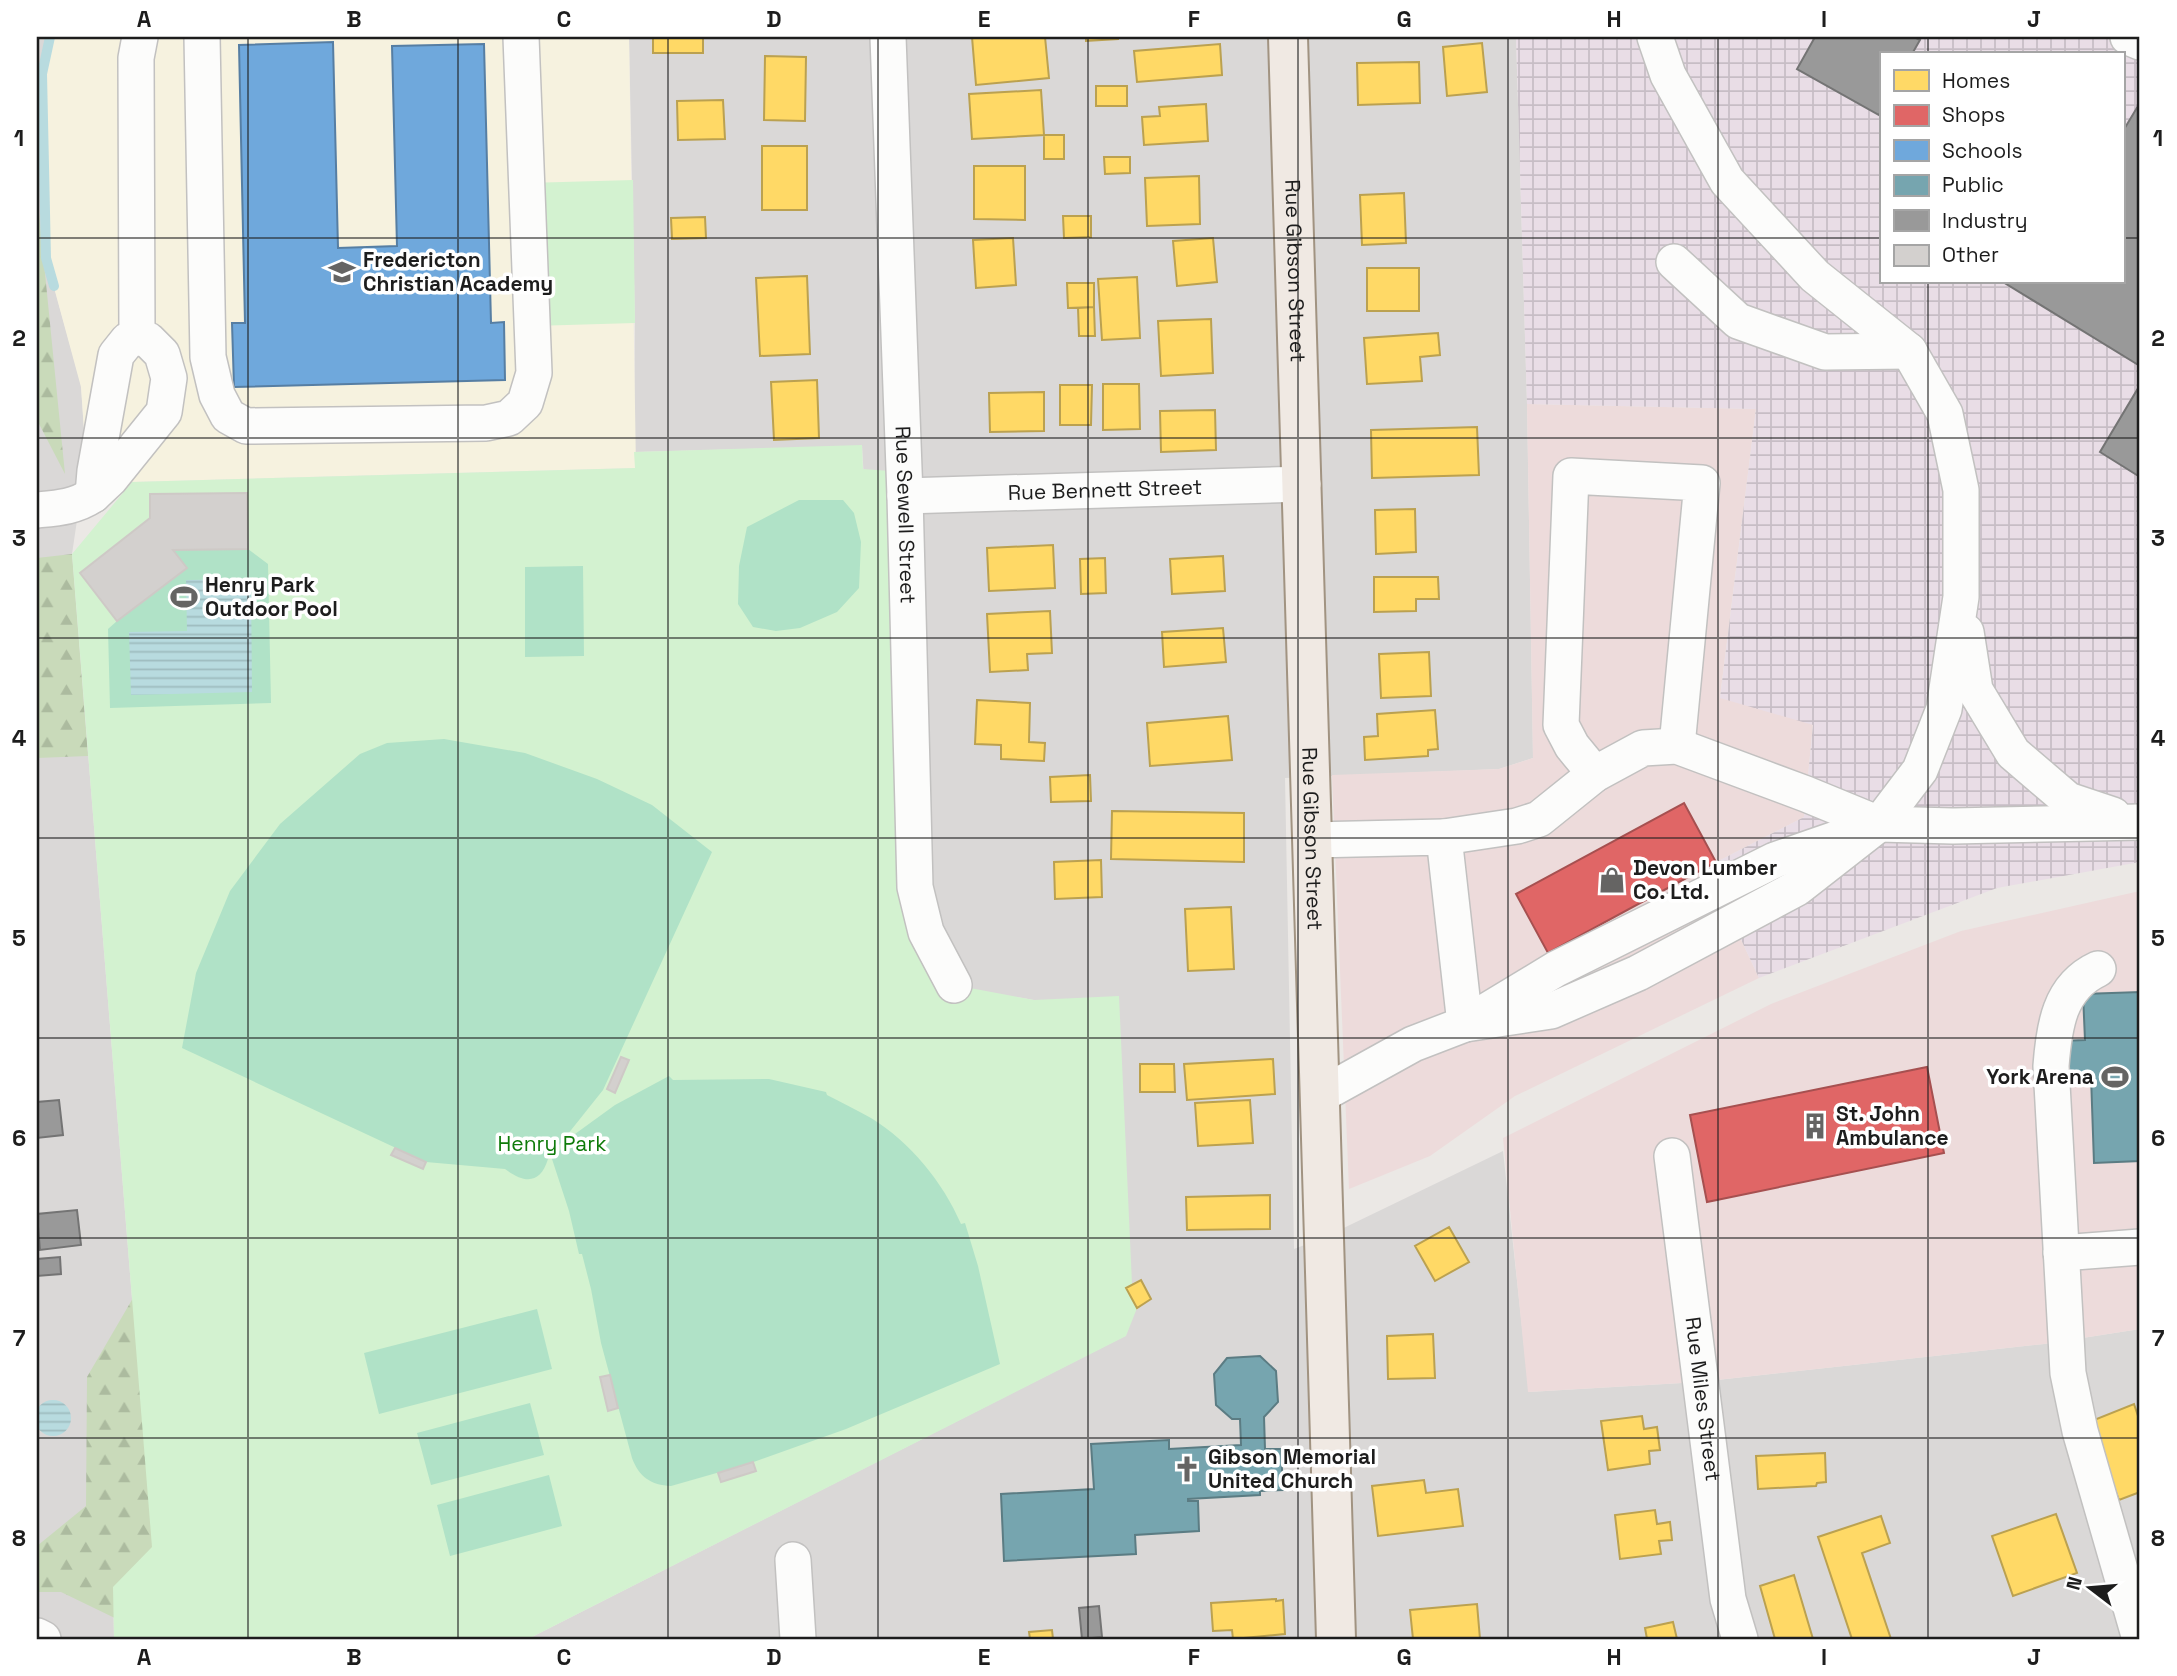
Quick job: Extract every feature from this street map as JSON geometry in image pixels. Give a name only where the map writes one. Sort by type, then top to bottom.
[{"type":"main road","name":"Rue Gibson Street","points":[[1288,37],[1336,1639]]},
{"type":"street","points":[[137,337],[136,58],[140,37]]},
{"type":"street","points":[[202,37],[208,357],[217,396],[228,416],[246,426],[485,423],[509,418],[525,403],[534,373],[521,37]]},
{"type":"street","name":"Rue Sewell Street","points":[[888,37],[905,496],[915,887],[926,932],[954,985]]},
{"type":"street","points":[[1655,37],[1668,75],[1727,181],[1815,276],[1909,351],[1945,414],[1961,490],[1961,597],[1975,690],[2013,753],[2068,800],[2138,822]]},
{"type":"street","points":[[2128,37],[2140,42]]},
{"type":"street","points":[[1674,262],[1738,321],[1825,352],[1909,351]]},
{"type":"street","points":[[37,510],[64,508],[93,495],[110,479],[164,412],[169,378],[162,354],[148,340],[137,337],[128,340],[116,355],[93,495]]},
{"type":"street","points":[[1595,774],[1572,746],[1561,725],[1571,476],[1702,483],[1677,746]]},
{"type":"street","name":"Rue Bennett Street","points":[[905,496],[1303,484]]},
{"type":"street","points":[[1319,1096],[1413,1044],[1465,1024],[1551,1011],[1638,973],[1797,888],[1879,824],[1920,770],[1944,709],[1961,597]]},
{"type":"street","points":[[1312,840],[1444,837],[1517,826],[1539,819],[1595,774],[1643,748],[1677,746],[1879,824],[1952,827],[2138,822]]},
{"type":"street","points":[[1444,837],[1465,1024]]},
{"type":"street","points":[[2098,969],[2084,976],[2064,1002],[2053,1041],[2051,1066],[2068,1373],[2072,1399],[2140,1636],[2128,1639]]},
{"type":"street","name":"Rue Miles Street","points":[[1672,1156],[1728,1599],[1740,1639]]},
{"type":"street","points":[[2061,1253],[2140,1247]]},
{"type":"street","points":[[793,1560],[797,1639]]},
{"type":"street","points":[[37,1636],[43,1639]]},
{"type":"shaded area","points":[[37,37],[50,37],[42,75],[46,258],[81,385],[86,460],[72,554],[152,1547],[113,1587],[114,1639],[37,1639]]},
{"type":"shaded area","name":"Fredericton Christian Academy","points":[[50,37],[629,37],[636,468],[132,482],[86,460],[81,387],[46,258],[42,74]]},
{"type":"shaded area","points":[[629,37],[1516,37],[1527,404],[1533,758],[1499,769],[1285,778],[1294,1249],[1323,1238],[1503,1151],[1529,1392],[1699,1382],[2044,1344],[2140,1329],[2140,1639],[528,1639],[1125,1336],[1136,1308],[1126,1288],[1034,1000],[1017,997],[898,1045],[862,446],[634,452],[635,323]]},
{"type":"shaded area","points":[[1516,37],[2140,37],[2140,862],[1997,888],[1759,978],[1707,867],[1804,817],[1813,725],[1720,698],[1756,409],[1527,404]]},
{"type":"shaded area","points":[[1527,404],[1756,409],[1720,697],[1813,724],[1804,817],[1707,867],[1759,978],[1515,1096],[1430,1156],[1349,1189],[1332,775],[1499,769],[1533,758]]},
{"type":"shaded area","points":[[2140,891],[2140,1329],[2044,1344],[1699,1382],[1528,1392],[1503,1138],[1771,1004],[1961,931]]},
{"type":"green space","points":[[633,180],[635,323],[533,326],[527,183]]},
{"type":"green space","points":[[37,193],[65,474],[37,420]]},
{"type":"green space","name":"Henry Park","points":[[862,445],[863,469],[904,472],[915,887],[954,985],[1034,1000],[1119,996],[1132,1284],[1126,1289],[1137,1308],[1126,1336],[528,1639],[114,1639],[113,1587],[152,1547],[72,554],[132,482],[635,468],[634,452]]},
{"type":"green space","name":"Henry Park Outdoor Pool","points":[[247,493],[248,549],[268,564],[271,703],[110,708],[108,629],[117,621],[80,573],[150,518],[150,494]]},
{"type":"green space","points":[[799,500],[843,500],[854,513],[861,542],[859,588],[837,612],[800,628],[776,631],[753,627],[738,604],[739,566],[747,527]]},
{"type":"green space","points":[[72,554],[88,756],[37,758],[37,558]]},
{"type":"green space","points":[[583,566],[584,656],[525,657],[525,567]]},
{"type":"green space","points":[[444,739],[525,753],[597,779],[652,805],[712,852],[603,1090],[548,1159],[541,1174],[531,1179],[519,1177],[505,1169],[426,1162],[182,1048],[196,973],[230,891],[280,824],[360,754],[387,743]]},
{"type":"green space","points":[[669,1076],[673,1080],[769,1079],[826,1092],[871,1118],[899,1139],[935,1178],[961,1224],[965,1223],[978,1266],[1000,1364],[846,1429],[748,1464],[671,1486],[657,1484],[642,1475],[632,1458],[601,1343],[582,1254],[579,1254],[569,1211],[552,1159],[575,1134],[615,1105]]},
{"type":"green space","points":[[133,1298],[167,1350],[173,1563],[123,1622],[61,1592],[37,1592],[37,1546],[86,1506],[87,1377]]},
{"type":"green space","points":[[537,1309],[552,1369],[379,1414],[364,1353]]},
{"type":"green space","points":[[530,1403],[544,1455],[431,1485],[417,1433]]},
{"type":"green space","points":[[549,1475],[562,1526],[450,1556],[437,1505]]},
{"type":"water","points":[[251,579],[252,692],[131,695],[129,632],[187,631],[186,580]]},
{"type":"water","points":[[53,1400],[66,1405],[71,1418],[66,1431],[53,1436],[40,1431],[35,1418],[40,1405]]},
{"type":"building: Homes","points":[[653,37],[703,37],[703,53],[653,53]]},
{"type":"building: Homes","points":[[972,37],[1045,37],[1049,78],[976,85]]},
{"type":"building: Homes","points":[[1086,37],[1118,37],[1118,39],[1086,41]]},
{"type":"building: Homes","points":[[1482,43],[1487,92],[1447,96],[1443,47]]},
{"type":"building: Homes","points":[[1220,44],[1222,75],[1137,82],[1134,51]]},
{"type":"building: Homes","points":[[765,56],[806,57],[805,121],[764,120]]},
{"type":"building: Homes","points":[[1419,62],[1420,103],[1358,105],[1357,63]]},
{"type":"building: Homes","points":[[1096,86],[1127,86],[1127,106],[1096,106]]},
{"type":"building: Homes","points":[[1041,90],[1044,135],[972,139],[969,94]]},
{"type":"building: Homes","points":[[723,100],[725,139],[678,140],[677,101]]},
{"type":"building: Homes","points":[[1206,104],[1208,141],[1144,145],[1142,117],[1160,116],[1159,107]]},
{"type":"building: Homes","points":[[1044,135],[1064,135],[1064,159],[1044,159]]},
{"type":"building: Homes","points":[[762,146],[807,146],[807,210],[762,210]]},
{"type":"building: Homes","points":[[1104,157],[1130,157],[1130,173],[1105,174]]},
{"type":"building: Homes","points":[[974,166],[1025,166],[1025,220],[974,219]]},
{"type":"building: Homes","points":[[1199,176],[1200,224],[1147,226],[1145,178]]},
{"type":"building: Homes","points":[[1404,193],[1406,243],[1362,245],[1360,195]]},
{"type":"building: Homes","points":[[1063,216],[1091,216],[1091,237],[1064,238]]},
{"type":"building: Homes","points":[[705,217],[706,238],[672,239],[671,218]]},
{"type":"building: Homes","points":[[1013,238],[1016,285],[976,288],[973,240]]},
{"type":"building: Homes","points":[[1213,238],[1217,282],[1177,286],[1173,241]]},
{"type":"building: Homes","points":[[1367,268],[1419,268],[1419,311],[1367,311]]},
{"type":"building: Homes","points":[[807,276],[810,354],[760,356],[756,278]]},
{"type":"building: Homes","points":[[1137,277],[1140,338],[1102,340],[1098,279]]},
{"type":"building: Homes","points":[[1067,283],[1094,283],[1094,307],[1068,308]]},
{"type":"building: Homes","points":[[1094,307],[1095,336],[1079,336],[1078,308]]},
{"type":"building: Homes","points":[[1211,319],[1213,373],[1161,376],[1158,321]]},
{"type":"building: Homes","points":[[1438,333],[1440,355],[1420,357],[1422,381],[1367,384],[1364,338]]},
{"type":"building: Homes","points":[[817,380],[819,438],[774,440],[771,382]]},
{"type":"building: Homes","points":[[1103,384],[1139,384],[1140,429],[1103,430]]},
{"type":"building: Homes","points":[[1060,385],[1092,385],[1091,425],[1060,425]]},
{"type":"building: Homes","points":[[1044,392],[1044,431],[990,432],[989,393]]},
{"type":"building: Homes","points":[[1215,410],[1216,450],[1161,452],[1160,411]]},
{"type":"building: Homes","points":[[1477,427],[1479,475],[1372,478],[1371,430]]},
{"type":"building: Homes","points":[[1415,509],[1416,552],[1376,554],[1375,510]]},
{"type":"building: Homes","points":[[1053,545],[1055,588],[989,591],[987,548]]},
{"type":"building: Homes","points":[[1223,556],[1225,591],[1172,594],[1170,559]]},
{"type":"building: Homes","points":[[1105,558],[1106,593],[1081,594],[1080,559]]},
{"type":"building: Homes","points":[[1374,577],[1438,577],[1439,599],[1416,599],[1416,611],[1374,612]]},
{"type":"building: Homes","points":[[1050,611],[1052,653],[1027,654],[1028,670],[990,672],[987,614]]},
{"type":"building: Homes","points":[[1223,628],[1226,662],[1164,667],[1162,632]]},
{"type":"building: Homes","points":[[1429,652],[1431,696],[1381,698],[1379,654]]},
{"type":"building: Homes","points":[[977,700],[1030,703],[1029,742],[1045,743],[1044,761],[1001,759],[1001,745],[975,744]]},
{"type":"building: Homes","points":[[1435,710],[1438,749],[1428,750],[1428,756],[1365,760],[1364,737],[1378,736],[1377,714]]},
{"type":"building: Homes","points":[[1228,716],[1232,760],[1150,766],[1147,723]]},
{"type":"building: Homes","points":[[1090,775],[1091,801],[1051,802],[1050,777]]},
{"type":"building: Homes","points":[[1112,811],[1244,813],[1244,862],[1111,859]]},
{"type":"building: Homes","points":[[1101,860],[1102,897],[1055,899],[1054,862]]},
{"type":"building: Homes","points":[[1231,907],[1234,969],[1188,971],[1185,909]]},
{"type":"building: Homes","points":[[1273,1059],[1275,1094],[1187,1100],[1184,1064]]},
{"type":"building: Homes","points":[[1140,1064],[1174,1064],[1175,1092],[1140,1092]]},
{"type":"building: Homes","points":[[1250,1100],[1253,1143],[1198,1146],[1195,1103]]},
{"type":"building: Homes","points":[[1270,1195],[1270,1229],[1187,1230],[1186,1197]]},
{"type":"building: Homes","points":[[1449,1227],[1469,1262],[1435,1281],[1415,1246]]},
{"type":"building: Homes","points":[[1141,1280],[1151,1299],[1137,1308],[1126,1288]]},
{"type":"building: Homes","points":[[1433,1334],[1435,1378],[1388,1379],[1387,1336]]},
{"type":"building: Homes","points":[[2134,1404],[2140,1422],[2140,1492],[2119,1500],[2089,1422]]},
{"type":"building: Homes","points":[[1642,1416],[1644,1429],[1657,1427],[1660,1450],[1649,1451],[1650,1464],[1608,1470],[1601,1421]]},
{"type":"building: Homes","points":[[1825,1453],[1826,1482],[1817,1483],[1816,1486],[1758,1489],[1756,1456]]},
{"type":"building: Homes","points":[[1424,1480],[1426,1493],[1458,1489],[1463,1526],[1378,1536],[1372,1486]]},
{"type":"building: Homes","points":[[1655,1510],[1657,1524],[1670,1522],[1672,1540],[1659,1541],[1661,1554],[1620,1559],[1615,1515]]},
{"type":"building: Homes","points":[[2056,1514],[2077,1573],[2013,1596],[1992,1536]]},
{"type":"building: Homes","points":[[1881,1516],[1890,1543],[1862,1553],[1891,1639],[1852,1639],[1818,1537]]},
{"type":"building: Homes","points":[[1794,1575],[1813,1639],[1775,1639],[1760,1586]]},
{"type":"building: Homes","points":[[1283,1600],[1285,1634],[1233,1639],[1232,1630],[1213,1631],[1211,1603]]},
{"type":"building: Homes","points":[[1477,1604],[1480,1639],[1413,1639],[1410,1610]]},
{"type":"building: Homes","points":[[1673,1622],[1677,1639],[1647,1639],[1645,1628]]},
{"type":"building: Homes","points":[[1052,1630],[1053,1639],[1030,1639],[1029,1632]]},
{"type":"building: Shops","name":"Devon Lumber Co. Ltd.","points":[[1684,803],[1716,862],[1548,953],[1516,894]]},
{"type":"building: Shops","name":"St. John Ambulance","points":[[1927,1067],[1944,1153],[1707,1202],[1690,1115]]},
{"type":"building: Schools","points":[[333,42],[338,248],[397,246],[392,46],[484,44],[491,323],[504,322],[505,380],[234,387],[232,323],[245,323],[239,45]]},
{"type":"building: Public","name":"York Arena","points":[[2140,992],[2140,1161],[2094,1163],[2091,1076],[2060,1078],[2059,1041],[2085,1040],[2083,994]]},
{"type":"building: Public","name":"Gibson Memorial United Church","points":[[1260,1356],[1276,1371],[1278,1402],[1264,1417],[1265,1449],[1281,1449],[1283,1490],[1260,1491],[1260,1495],[1188,1499],[1198,1501],[1199,1531],[1135,1535],[1136,1554],[1004,1561],[1001,1494],[1094,1489],[1091,1444],[1169,1440],[1169,1449],[1241,1445],[1240,1419],[1232,1419],[1216,1405],[1214,1374],[1227,1358]]},
{"type":"building: Industry","points":[[1815,37],[1914,37],[1920,40],[1913,52],[1880,52],[1879,115],[1797,69]]},
{"type":"building: Industry","points":[[2138,106],[2140,107],[2140,366],[2006,284],[2124,284],[2124,129]]},
{"type":"building: Industry","points":[[2140,385],[2140,477],[2100,452]]},
{"type":"building: Industry","points":[[59,1100],[63,1135],[37,1138],[37,1102]]},
{"type":"building: Industry","points":[[77,1210],[81,1245],[40,1250],[37,1214]]},
{"type":"building: Industry","points":[[60,1257],[61,1274],[37,1276],[37,1259]]},
{"type":"building: Industry","points":[[1099,1606],[1102,1637],[1082,1639],[1079,1608]]},
{"type":"building: Other","points":[[247,493],[248,549],[173,550],[187,568],[117,621],[80,573],[150,518],[150,494]]},
{"type":"building: Other","points":[[621,1057],[629,1060],[615,1093],[607,1089]]},
{"type":"building: Other","points":[[395,1148],[426,1162],[423,1169],[391,1155]]},
{"type":"building: Other","points":[[610,1375],[618,1408],[608,1411],[600,1377]]},
{"type":"building: Other","points":[[753,1462],[756,1471],[721,1482],[718,1473]]},
{"type":"waterway","points":[[50,37],[42,74],[46,258],[54,286]]},
{"type":"place","name":"Fredericton Christian Academy","points":[[342,272]]},
{"type":"place","name":"Henry Park Outdoor Pool","points":[[184,597]]},
{"type":"place","name":"Devon Lumber Co. Ltd.","points":[[1612,880]]},
{"type":"place","name":"York Arena","points":[[2115,1077]]},
{"type":"place","name":"St. John Ambulance","points":[[1815,1126]]},
{"type":"place","name":"Gibson Memorial United Church","points":[[1187,1469]]}]
